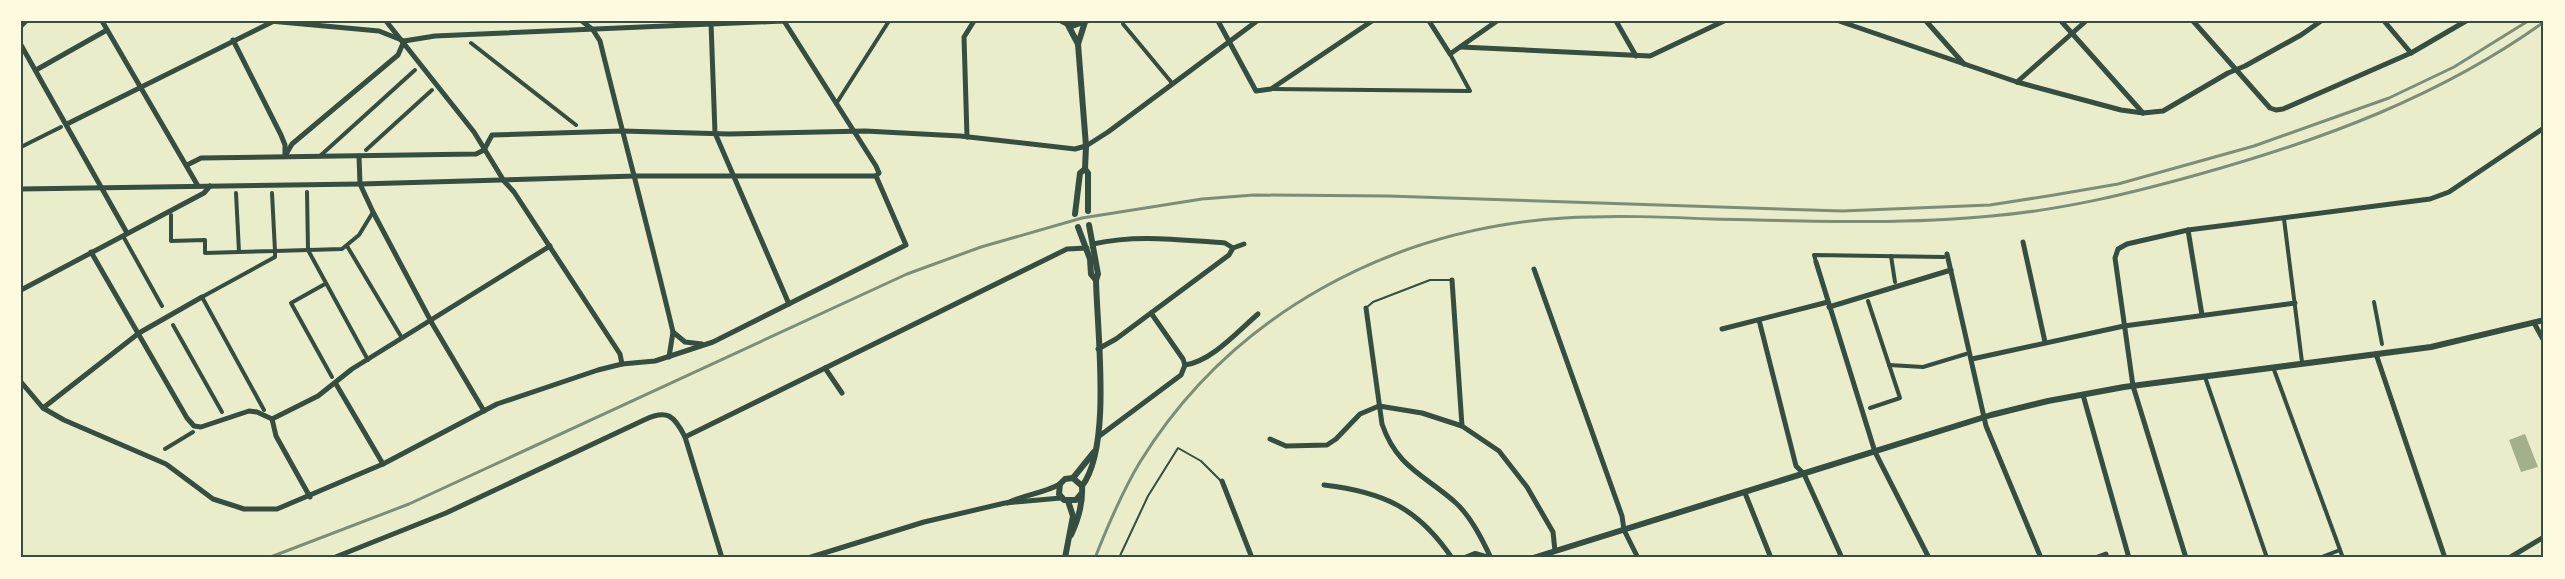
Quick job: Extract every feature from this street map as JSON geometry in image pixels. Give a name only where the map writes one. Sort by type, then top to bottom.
[{"type":"street","points":[[21,26],[26,21]]},
{"type":"street","points":[[102,21],[198,186]]},
{"type":"street","points":[[21,147],[272,21],[379,31],[404,41],[435,36],[784,21],[879,171],[876,176]]},
{"type":"street","points":[[386,21],[474,132],[504,181],[550,246],[620,354],[622,364]]},
{"type":"street","points":[[582,21],[593,30],[600,42],[622,131],[636,176],[673,332],[669,357]]},
{"type":"street","points":[[836,104],[890,21]]},
{"type":"street","points":[[967,137],[964,37],[974,21]]},
{"type":"street","points":[[1218,21],[1256,91],[1271,89],[1462,93],[1470,91],[1429,21]]},
{"type":"street","points":[[187,165],[201,158],[476,154],[484,150],[492,135],[622,131],[715,133],[854,131],[967,137],[1075,149],[1086,146],[1257,21]]},
{"type":"street","points":[[1271,89],[1372,21]]},
{"type":"street","points":[[1450,54],[1497,21]]},
{"type":"street","points":[[1616,21],[1636,56]]},
{"type":"street","points":[[1706,21],[1710,28]]},
{"type":"street","points":[[1461,47],[1650,56],[1724,21]]},
{"type":"street","points":[[1839,21],[2017,82],[2121,110],[2143,113],[2163,111],[2321,21]]},
{"type":"street","points":[[1926,21],[1965,65]]},
{"type":"street","points":[[2061,21],[2143,113]]},
{"type":"street","points":[[2017,82],[2086,21]]},
{"type":"street","points":[[2193,21],[2270,108],[2276,110],[2283,109],[2411,53],[2466,21]]},
{"type":"street","points":[[2384,21],[2411,53]]},
{"type":"street","points":[[1065,23],[1077,26],[1086,22]]},
{"type":"street","points":[[1086,22],[1078,44],[1086,146],[1085,169],[1088,173],[1088,211]]},
{"type":"street","points":[[711,23],[715,133],[789,304]]},
{"type":"street","points":[[1065,23],[1078,44]]},
{"type":"street","points":[[1123,24],[1172,83]]},
{"type":"street","points":[[36,70],[107,30]]},
{"type":"street","points":[[234,40],[281,135],[285,145],[285,156]]},
{"type":"street","points":[[285,156],[292,144],[398,55],[404,41]]},
{"type":"street","points":[[471,43],[576,125]]},
{"type":"street","points":[[21,45],[100,187],[162,306]]},
{"type":"street","points":[[319,156],[415,70]]},
{"type":"street","points":[[366,150],[432,90]]},
{"type":"street","points":[[2186,558],[2133,386],[2115,258],[2118,249],[2127,244],[2188,231],[2430,199],[2449,192],[2544,128]]},
{"type":"street","points":[[359,156],[360,184],[373,212],[431,320],[484,411]]},
{"type":"street","points":[[1075,214],[1080,173],[1085,169]]},
{"type":"street","points":[[21,189],[504,181],[636,176],[734,178],[876,176]]},
{"type":"street","points":[[21,382],[43,408],[64,420],[166,464],[204,493],[235,507],[271,510],[285,508],[383,464],[484,411],[582,375],[622,364],[669,357],[713,342],[906,245],[876,176]]},
{"type":"street","points":[[21,290],[204,193],[210,186]]},
{"type":"street","points":[[307,192],[308,250],[328,283],[291,303],[332,377]]},
{"type":"street","points":[[236,193],[238,252]]},
{"type":"street","points":[[43,408],[140,333],[275,257],[272,193]]},
{"type":"street","points":[[171,215],[171,241],[205,240],[205,254],[337,251],[347,246],[359,235],[373,212]]},
{"type":"street","points":[[2284,219],[2302,362]]},
{"type":"street","points":[[1089,225],[1090,246]]},
{"type":"street","points":[[1065,556],[1076,522],[1082,486],[1088,479],[1098,437],[1096,280],[1098,265],[1078,227]]},
{"type":"street","points":[[2188,231],[2202,315]]},
{"type":"street","points":[[685,437],[1067,249],[1120,238],[1142,237],[1225,243],[1233,248]]},
{"type":"street","points":[[2023,242],[2045,342]]},
{"type":"street","points":[[1098,349],[1116,339],[1229,255],[1233,248],[1244,244]]},
{"type":"street","points":[[347,246],[402,339]]},
{"type":"street","points":[[272,419],[318,396],[346,374],[550,246]]},
{"type":"street","points":[[92,252],[187,418],[194,426],[201,427],[249,411],[272,419]]},
{"type":"street","points":[[1929,558],[1875,452],[1814,255],[1945,255],[1951,270],[1984,418],[2041,558]]},
{"type":"street","points":[[1891,256],[1895,282]]},
{"type":"street","points":[[1534,269],[1621,512],[1624,530],[1638,558]]},
{"type":"street","points":[[1722,329],[1829,304],[1951,270]]},
{"type":"street","points":[[1452,280],[1462,426]]},
{"type":"street","points":[[325,284],[368,360]]},
{"type":"street","points":[[202,297],[264,410]]},
{"type":"street","points":[[1868,301],[1900,398],[1870,408]]},
{"type":"street","points":[[2374,302],[2382,344]]},
{"type":"street","points":[[1972,359],[2124,326],[2295,303]]},
{"type":"street","points":[[1366,308],[1379,406],[1388,442],[1402,461],[1456,504],[1469,519],[1490,558]]},
{"type":"street","points":[[1098,437],[1181,375],[1185,365],[1183,359],[1151,313]]},
{"type":"street","points":[[1185,365],[1193,364],[1220,347],[1258,314]]},
{"type":"street","points":[[1759,320],[1796,466],[1804,474],[1842,558]]},
{"type":"street","points":[[1533,558],[1984,418],[2048,401],[2272,366],[2431,347],[2544,320]]},
{"type":"street","points":[[2534,323],[2544,341]]},
{"type":"street","points":[[173,325],[222,412]]},
{"type":"street","points":[[673,332],[681,340],[695,344],[713,342]]},
{"type":"street","points":[[1889,365],[1923,367],[1966,354]]},
{"type":"street","points":[[2376,354],[2445,558]]},
{"type":"street","points":[[2272,366],[2343,558]]},
{"type":"street","points":[[825,368],[842,393]]},
{"type":"street","points":[[2204,376],[2267,558]]},
{"type":"street","points":[[336,384],[383,464]]},
{"type":"street","points":[[2084,395],[2129,558]]},
{"type":"street","points":[[1270,439],[1286,446],[1327,445],[1360,414],[1379,406],[1422,413],[1462,426],[1499,451],[1527,487],[1553,532],[1555,551]]},
{"type":"street","points":[[333,558],[446,513],[649,417],[663,414],[675,420],[685,437],[722,558]]},
{"type":"street","points":[[272,419],[276,436],[310,497]]},
{"type":"street","points":[[165,449],[194,432]]},
{"type":"street","points":[[1005,503],[1023,495],[1054,488],[1065,479],[1073,478],[1095,451]]},
{"type":"street","points":[[1073,478],[1082,486]]},
{"type":"street","points":[[1222,482],[1252,558]]},
{"type":"street","points":[[1060,484],[1058,491],[1065,499],[1073,516],[1071,535]]},
{"type":"street","points":[[1324,484],[1380,497],[1415,515],[1432,530],[1452,558]]},
{"type":"street","points":[[1745,493],[1771,558]]},
{"type":"street","points":[[808,558],[914,525],[1005,503],[1076,500],[1081,495]]},
{"type":"street","points":[[2509,558],[2544,537]]},
{"type":"street","points":[[2319,558],[2340,550]]},
{"type":"street","points":[[1465,558],[1475,554],[1490,558]]},
{"type":"street","points":[[2095,558],[2106,554]]},
{"type":"lane","points":[[1366,308],[1372,302],[1430,280],[1452,280]]},
{"type":"lane","points":[[1119,558],[1148,496],[1178,448],[1201,461],[1222,482]]},
{"type":"shaded area","points":[[2525,434],[2538,467],[2521,472],[2509,440]]},
{"type":"railway","points":[[268,558],[409,504],[907,274],[981,247],[1082,218],[1202,199],[1254,195],[1388,196],[1842,211],[1990,205],[2118,184],[2254,146],[2389,98],[2454,67],[2528,21]]},
{"type":"railway","points":[[1095,558],[1127,485],[1140,462],[1178,409],[1221,363],[1269,322],[1322,288],[1379,261],[1438,240],[1500,226],[1564,218],[1620,216],[1922,221],[2044,210],[2097,200],[2246,161],[2379,113],[2464,72],[2544,22]]}]
